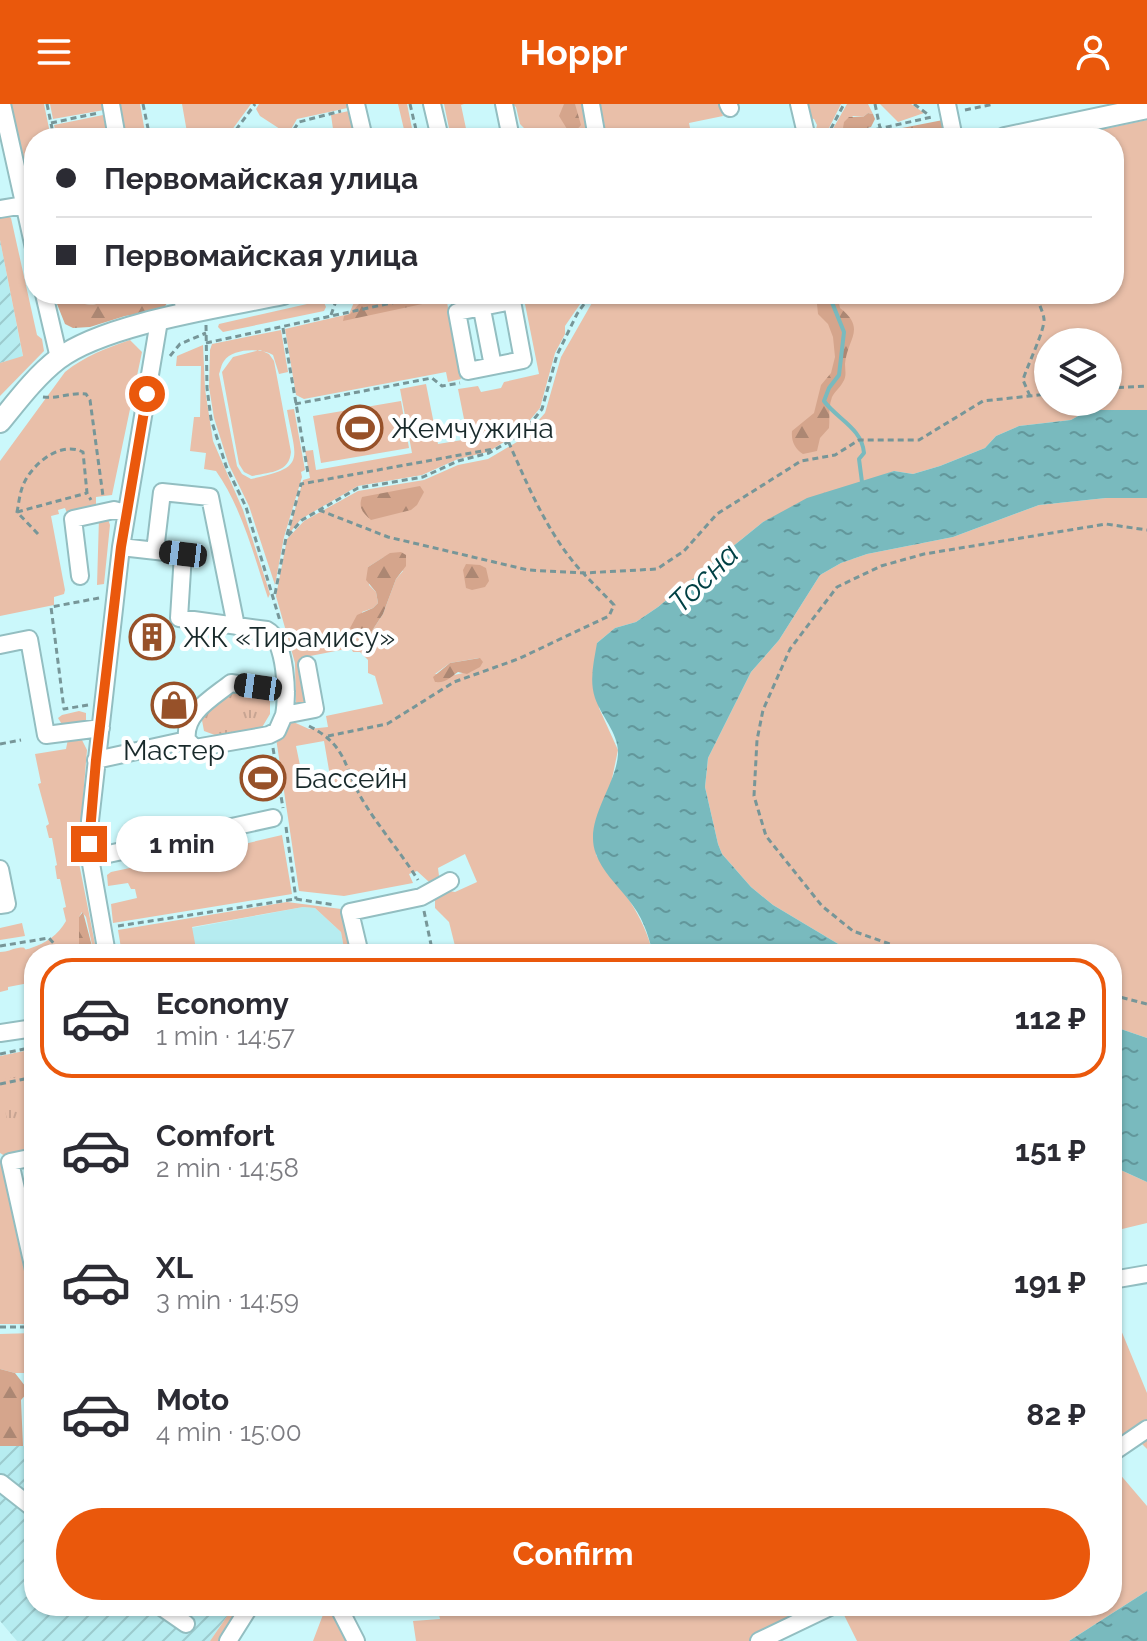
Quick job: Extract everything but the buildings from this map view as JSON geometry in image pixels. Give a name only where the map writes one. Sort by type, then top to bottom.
[{"type":"main road","points":[[1052,128],[1147,108]]},
{"type":"main road","points":[[0,422],[29,387],[59,358],[93,339],[159,321],[192,321],[249,304]]},
{"type":"street","points":[[0,209],[24,205],[2,104]]},
{"type":"street","points":[[432,104],[438,128]]},
{"type":"street","points":[[504,104],[509,128]]},
{"type":"street","points":[[591,104],[595,128]]},
{"type":"street","points":[[799,104],[805,128]]},
{"type":"street","points":[[356,106],[362,128]]},
{"type":"street","points":[[112,107],[115,128]]},
{"type":"street","points":[[46,304],[59,358]]},
{"type":"street","points":[[185,304],[192,321]]},
{"type":"street","points":[[472,304],[457,312],[468,371],[523,360],[513,304]]},
{"type":"street","points":[[481,304],[493,366]]},
{"type":"street","points":[[105,944],[90,858],[96,760],[121,547],[160,330],[159,321]]},
{"type":"street","points":[[155,551],[162,492],[210,497],[236,626]]},
{"type":"street","points":[[80,576],[73,519],[114,510],[126,513]]},
{"type":"street","points":[[121,547],[183,554],[179,618],[273,633],[277,639],[286,691],[284,715],[277,731],[195,748],[187,740],[186,730],[194,713],[231,683],[286,691]]},
{"type":"street","points":[[0,645],[29,639],[46,735],[101,728]]},
{"type":"street","points":[[284,715],[315,709],[307,665]]},
{"type":"street","points":[[96,760],[187,740]]},
{"type":"street","points":[[90,858],[273,818]]},
{"type":"street","points":[[0,869],[7,904],[0,905]]},
{"type":"street","points":[[358,944],[350,912],[421,897],[450,881]]},
{"type":"street","points":[[0,1033],[24,1029]]},
{"type":"street","points":[[24,1159],[10,1162],[24,1225]]},
{"type":"street","points":[[1122,1278],[1147,1274]]},
{"type":"street","points":[[1122,1446],[1147,1429]]},
{"type":"street","points":[[1,1483],[24,1500]]},
{"type":"street","points":[[174,1616],[186,1624]]},
{"type":"street","points":[[228,1641],[244,1616]]},
{"type":"street","points":[[343,1616],[356,1641]]},
{"type":"street","points":[[759,1641],[811,1616]]},
{"type":"path","points":[[47,104],[52,128]]},
{"type":"path","points":[[143,104],[148,128]]},
{"type":"path","points":[[237,128],[255,104]]},
{"type":"path","points":[[410,104],[416,128]]},
{"type":"path","points":[[831,128],[844,104]]},
{"type":"path","points":[[875,104],[880,128],[942,111],[994,104]]},
{"type":"path","points":[[914,104],[942,111]]},
{"type":"path","points":[[295,128],[299,122],[356,106]]},
{"type":"path","points":[[51,123],[112,107]]},
{"type":"path","points":[[331,315],[335,304]]},
{"type":"path","points":[[206,343],[384,304]]},
{"type":"path","points":[[286,538],[302,520],[358,488],[423,477],[458,461],[489,453],[522,434],[542,409],[557,355],[584,304]]},
{"type":"path","points":[[1030,396],[1023,380],[1032,350],[1043,329],[1044,317],[1039,304]]},
{"type":"path","points":[[192,321],[206,324],[211,419],[226,466],[246,507],[281,623]]},
{"type":"path","points":[[283,328],[308,473]]},
{"type":"path","points":[[171,355],[180,344],[206,333]]},
{"type":"path","points":[[295,404],[432,378],[442,386]]},
{"type":"path","points":[[1122,387],[1147,386]]},
{"type":"path","points":[[29,387],[40,397],[56,399],[77,393],[86,394],[90,400],[103,500]]},
{"type":"path","points":[[319,510],[388,537],[528,570],[584,573],[657,569],[684,551],[717,514],[801,461],[835,455],[859,440],[919,440],[983,401],[1034,396]]},
{"type":"path","points":[[328,736],[387,724],[454,682],[518,659],[609,616],[614,605],[574,562],[542,511],[509,443]]},
{"type":"path","points":[[17,512],[23,484],[32,469],[61,449],[76,448],[83,452],[87,493],[90,500],[96,501]]},
{"type":"path","points":[[274,597],[301,484],[497,448]]},
{"type":"path","points":[[17,512],[87,493]]},
{"type":"path","points":[[17,512],[38,534]]},
{"type":"path","points":[[890,944],[853,931],[822,906],[766,836],[754,796],[757,740],[763,710],[790,649],[837,587],[881,566],[924,554],[1106,524],[1147,530]]},
{"type":"path","points":[[76,707],[64,709],[51,607],[105,596]]},
{"type":"path","points":[[309,726],[328,736],[345,759],[363,801],[418,879],[431,944]]},
{"type":"path","points":[[0,744],[21,740]]},
{"type":"path","points":[[114,927],[296,899],[272,741]]},
{"type":"path","points":[[0,946],[49,938],[54,944]]},
{"type":"path","points":[[1122,998],[1147,1004]]},
{"type":"path","points":[[0,1054],[24,1050]]},
{"type":"path","points":[[0,1084],[24,1079]]},
{"type":"path","points":[[0,1327],[24,1327]]},
{"type":"shaded area","points":[[0,240],[23,357],[0,363]]},
{"type":"shaded area","points":[[303,907],[315,908],[341,932],[343,944],[195,944],[191,928]]},
{"type":"shaded area","points":[[0,1446],[24,1446],[24,1616],[227,1616],[210,1641],[17,1641],[0,1621]]},
{"type":"green space","points":[[11,104],[44,104],[49,128],[24,128],[24,165]]},
{"type":"green space","points":[[50,104],[109,104],[110,109],[53,119]]},
{"type":"green space","points":[[114,104],[140,104],[144,128],[119,128]]},
{"type":"green space","points":[[182,104],[251,104],[233,128],[186,128]]},
{"type":"green space","points":[[259,104],[351,104],[352,107],[297,119],[292,128],[278,128],[260,116],[256,109]]},
{"type":"green space","points":[[398,104],[407,104],[412,128],[404,128]]},
{"type":"green space","points":[[444,104],[464,104],[461,105],[466,128],[449,128]]},
{"type":"green space","points":[[512,104],[586,104],[591,128],[524,128]]},
{"type":"green space","points":[[564,104],[575,104],[581,125],[578,128],[566,128],[559,116]]},
{"type":"green space","points":[[600,104],[719,104],[723,116],[689,123],[690,128],[605,128]]},
{"type":"green space","points":[[807,104],[841,104],[829,128],[816,128],[814,119],[809,118]]},
{"type":"green space","points":[[847,104],[868,104],[873,114],[853,116],[843,128],[833,128]]},
{"type":"green space","points":[[880,104],[911,104],[924,113],[898,122]]},
{"type":"green space","points":[[353,110],[357,128],[333,128],[331,115]]},
{"type":"green space","points":[[873,114],[875,119],[871,127],[843,128],[849,117]]},
{"type":"green space","points":[[103,115],[106,128],[55,128],[54,125]]},
{"type":"green space","points":[[943,120],[944,128],[902,128]]},
{"type":"green space","points":[[1147,120],[1147,410],[1122,410],[1122,328],[1034,328],[1034,416],[1078,416],[1071,420],[1019,426],[996,436],[985,448],[940,466],[913,474],[894,471],[763,522],[658,607],[636,622],[615,628],[597,643],[599,708],[618,750],[596,855],[637,914],[650,944],[454,944],[449,922],[435,908],[435,896],[444,890],[455,892],[477,882],[465,854],[438,868],[439,876],[429,882],[417,871],[409,874],[413,883],[344,896],[299,891],[276,738],[289,720],[309,729],[328,727],[326,716],[383,704],[375,676],[368,673],[368,660],[351,648],[300,658],[309,705],[296,708],[295,663],[276,596],[287,539],[304,521],[358,491],[424,480],[458,465],[488,459],[522,439],[545,413],[561,357],[591,304],[1124,304],[1124,128],[1109,128]],"holes":[[[384,557],[403,571],[396,579],[383,614],[368,637],[362,612],[378,603],[376,592],[369,585],[368,567]],[[479,658],[472,671],[454,675],[435,674],[450,663]],[[324,741],[330,776],[303,780],[296,746]]]},
{"type":"green space","points":[[0,215],[11,218],[24,276],[24,304],[30,304],[44,351],[0,396],[0,363],[23,356],[0,240]]},
{"type":"green space","points":[[57,304],[166,304],[163,310],[125,316],[90,327],[73,328],[65,324]]},
{"type":"green space","points":[[307,304],[325,304],[326,307],[324,311],[223,332],[219,324]]},
{"type":"green space","points":[[353,304],[447,304],[461,379],[448,382],[446,372],[304,399],[296,395],[285,329],[349,314]]},
{"type":"green space","points":[[359,304],[422,304],[343,321],[344,316]]},
{"type":"green space","points":[[525,304],[580,304],[565,326],[540,408],[520,432],[488,452],[458,459],[422,475],[358,486],[301,519],[288,535],[303,480],[310,478],[305,451],[313,450],[316,470],[412,453],[400,389],[426,384],[438,444],[468,439],[458,389],[478,386],[481,392],[501,388],[504,382],[539,374]]},
{"type":"green space","points":[[817,304],[839,304],[854,328],[846,355],[845,378],[831,401],[829,428],[820,438],[817,451],[803,454],[794,444],[792,431],[814,413],[821,385],[831,373],[835,357],[828,324],[818,314]]},
{"type":"green space","points":[[281,330],[288,372],[279,374],[273,355],[247,350],[228,357],[219,374],[237,466],[242,474],[251,479],[282,470],[293,459],[287,410],[294,409],[305,470],[301,472],[284,537],[275,585],[249,506],[229,465],[214,418],[209,387],[212,344]]},
{"type":"green space","points":[[130,340],[142,352],[112,495],[96,497],[96,507],[67,513],[65,508],[51,516],[65,590],[64,594],[54,597],[54,605],[0,616],[0,461],[65,372],[96,353]]},
{"type":"green space","points":[[203,345],[205,389],[213,441],[243,510],[270,594],[268,598],[246,533],[225,485],[216,471],[204,469],[206,453],[190,451],[194,417],[200,417],[201,366],[176,366],[177,356]]},
{"type":"green space","points":[[260,350],[269,354],[274,361],[291,452],[283,468],[252,476],[244,472],[239,464],[222,372],[233,357]]},
{"type":"green space","name":"Жемчужина","points":[[401,401],[409,448],[321,463],[313,416]]},
{"type":"green space","points":[[420,486],[424,492],[411,510],[371,520],[362,510],[362,497]]},
{"type":"green space","points":[[1106,498],[1147,498],[1147,1038],[1122,1029],[1122,944],[838,944],[773,905],[751,887],[722,854],[705,787],[708,758],[751,672],[779,640],[820,575],[867,554],[953,537],[1039,505]]},
{"type":"green space","points":[[99,518],[108,519],[110,525],[104,584],[97,585]]},
{"type":"green space","points":[[390,553],[406,555],[406,566],[396,579],[383,614],[368,637],[358,637],[350,628],[357,615],[378,603],[376,592],[366,580],[368,567]]},
{"type":"green space","points":[[466,564],[486,568],[489,581],[485,587],[466,588],[463,570]]},
{"type":"green space","points":[[480,658],[483,662],[480,667],[467,674],[458,672],[445,681],[435,682],[433,677],[450,663]]},
{"type":"green space","points":[[233,689],[270,697],[270,714],[261,729],[223,738],[204,731],[201,715]]},
{"type":"green space","points":[[79,711],[86,713],[86,724],[63,726],[58,718],[62,715]]},
{"type":"green space","points":[[81,738],[87,750],[78,858],[95,944],[92,944],[82,912],[79,917],[79,944],[42,944],[63,926],[66,921],[63,908],[66,907],[60,879],[57,879],[52,838],[49,838],[46,826],[49,824],[38,784],[41,783],[35,754],[66,749],[68,739]]},
{"type":"green space","points":[[282,835],[292,894],[113,923],[111,904],[137,898],[135,889],[131,889],[128,883],[108,886],[107,875],[111,872],[167,860],[170,869],[190,864],[189,857]]},
{"type":"green space","points":[[287,902],[341,909],[349,944],[343,944],[341,932],[315,908],[303,907],[192,927],[195,944],[120,944],[118,930]]},
{"type":"green space","points":[[83,912],[91,944],[79,944],[79,917]]},
{"type":"green space","points":[[22,923],[25,936],[0,940],[0,928]]},
{"type":"green space","points":[[22,948],[24,984],[0,992],[0,952]]},
{"type":"green space","points":[[24,1051],[24,1151],[5,1156],[0,1153],[0,1056]]},
{"type":"green space","points":[[24,1075],[24,1130],[9,1133],[0,1080]]},
{"type":"green space","points":[[0,1159],[24,1264],[24,1324],[0,1324]]},
{"type":"green space","points":[[1122,1171],[1147,1182],[1147,1223],[1122,1229]]},
{"type":"green space","points":[[1122,1332],[1147,1393],[1147,1449],[1139,1441],[1122,1453]]},
{"type":"green space","points":[[24,1333],[24,1373],[0,1369],[0,1334]]},
{"type":"green space","points":[[0,1369],[15,1373],[24,1385],[24,1397],[21,1400],[23,1446],[0,1446]]},
{"type":"green space","points":[[1122,1477],[1147,1506],[1147,1591],[1122,1607]]},
{"type":"green space","points":[[227,1616],[234,1616],[218,1641],[210,1641]]},
{"type":"green space","points":[[322,1616],[351,1616],[363,1641],[313,1641]]},
{"type":"green space","points":[[439,1616],[826,1616],[774,1641],[416,1641],[413,1621],[440,1619]]},
{"type":"green space","points":[[844,1616],[1108,1616],[1069,1641],[857,1641]]},
{"type":"water","name":"Тосна","points":[[1122,410],[1147,410],[1147,498],[1106,498],[1039,505],[953,537],[867,554],[820,575],[779,640],[751,672],[708,758],[705,787],[722,854],[751,887],[773,905],[838,944],[650,944],[641,918],[602,866],[593,842],[597,817],[618,754],[616,739],[593,691],[597,643],[615,628],[636,622],[658,607],[763,522],[807,498],[894,471],[913,474],[940,466],[985,448],[996,436],[1019,426],[1071,420],[1078,416],[1122,416]]},
{"type":"water","points":[[1122,1029],[1147,1038],[1147,1182],[1122,1171]]},
{"type":"water","points":[[1147,1591],[1147,1641],[1069,1641],[1108,1616],[1122,1616],[1122,1607]]},
{"type":"waterway","points":[[833,304],[844,332],[839,375],[824,401],[859,437],[864,453],[859,459],[862,482]]},
{"type":"place","name":"Жемчужина","points":[[360,428]]},
{"type":"place","name":"ЖК «Тирамису»","points":[[152,637]]},
{"type":"place","name":"Мастер","points":[[174,705]]},
{"type":"place","name":"Бассейн","points":[[263,778]]},
{"type":"route","points":[[89,844],[121,547],[147,394]]}]
